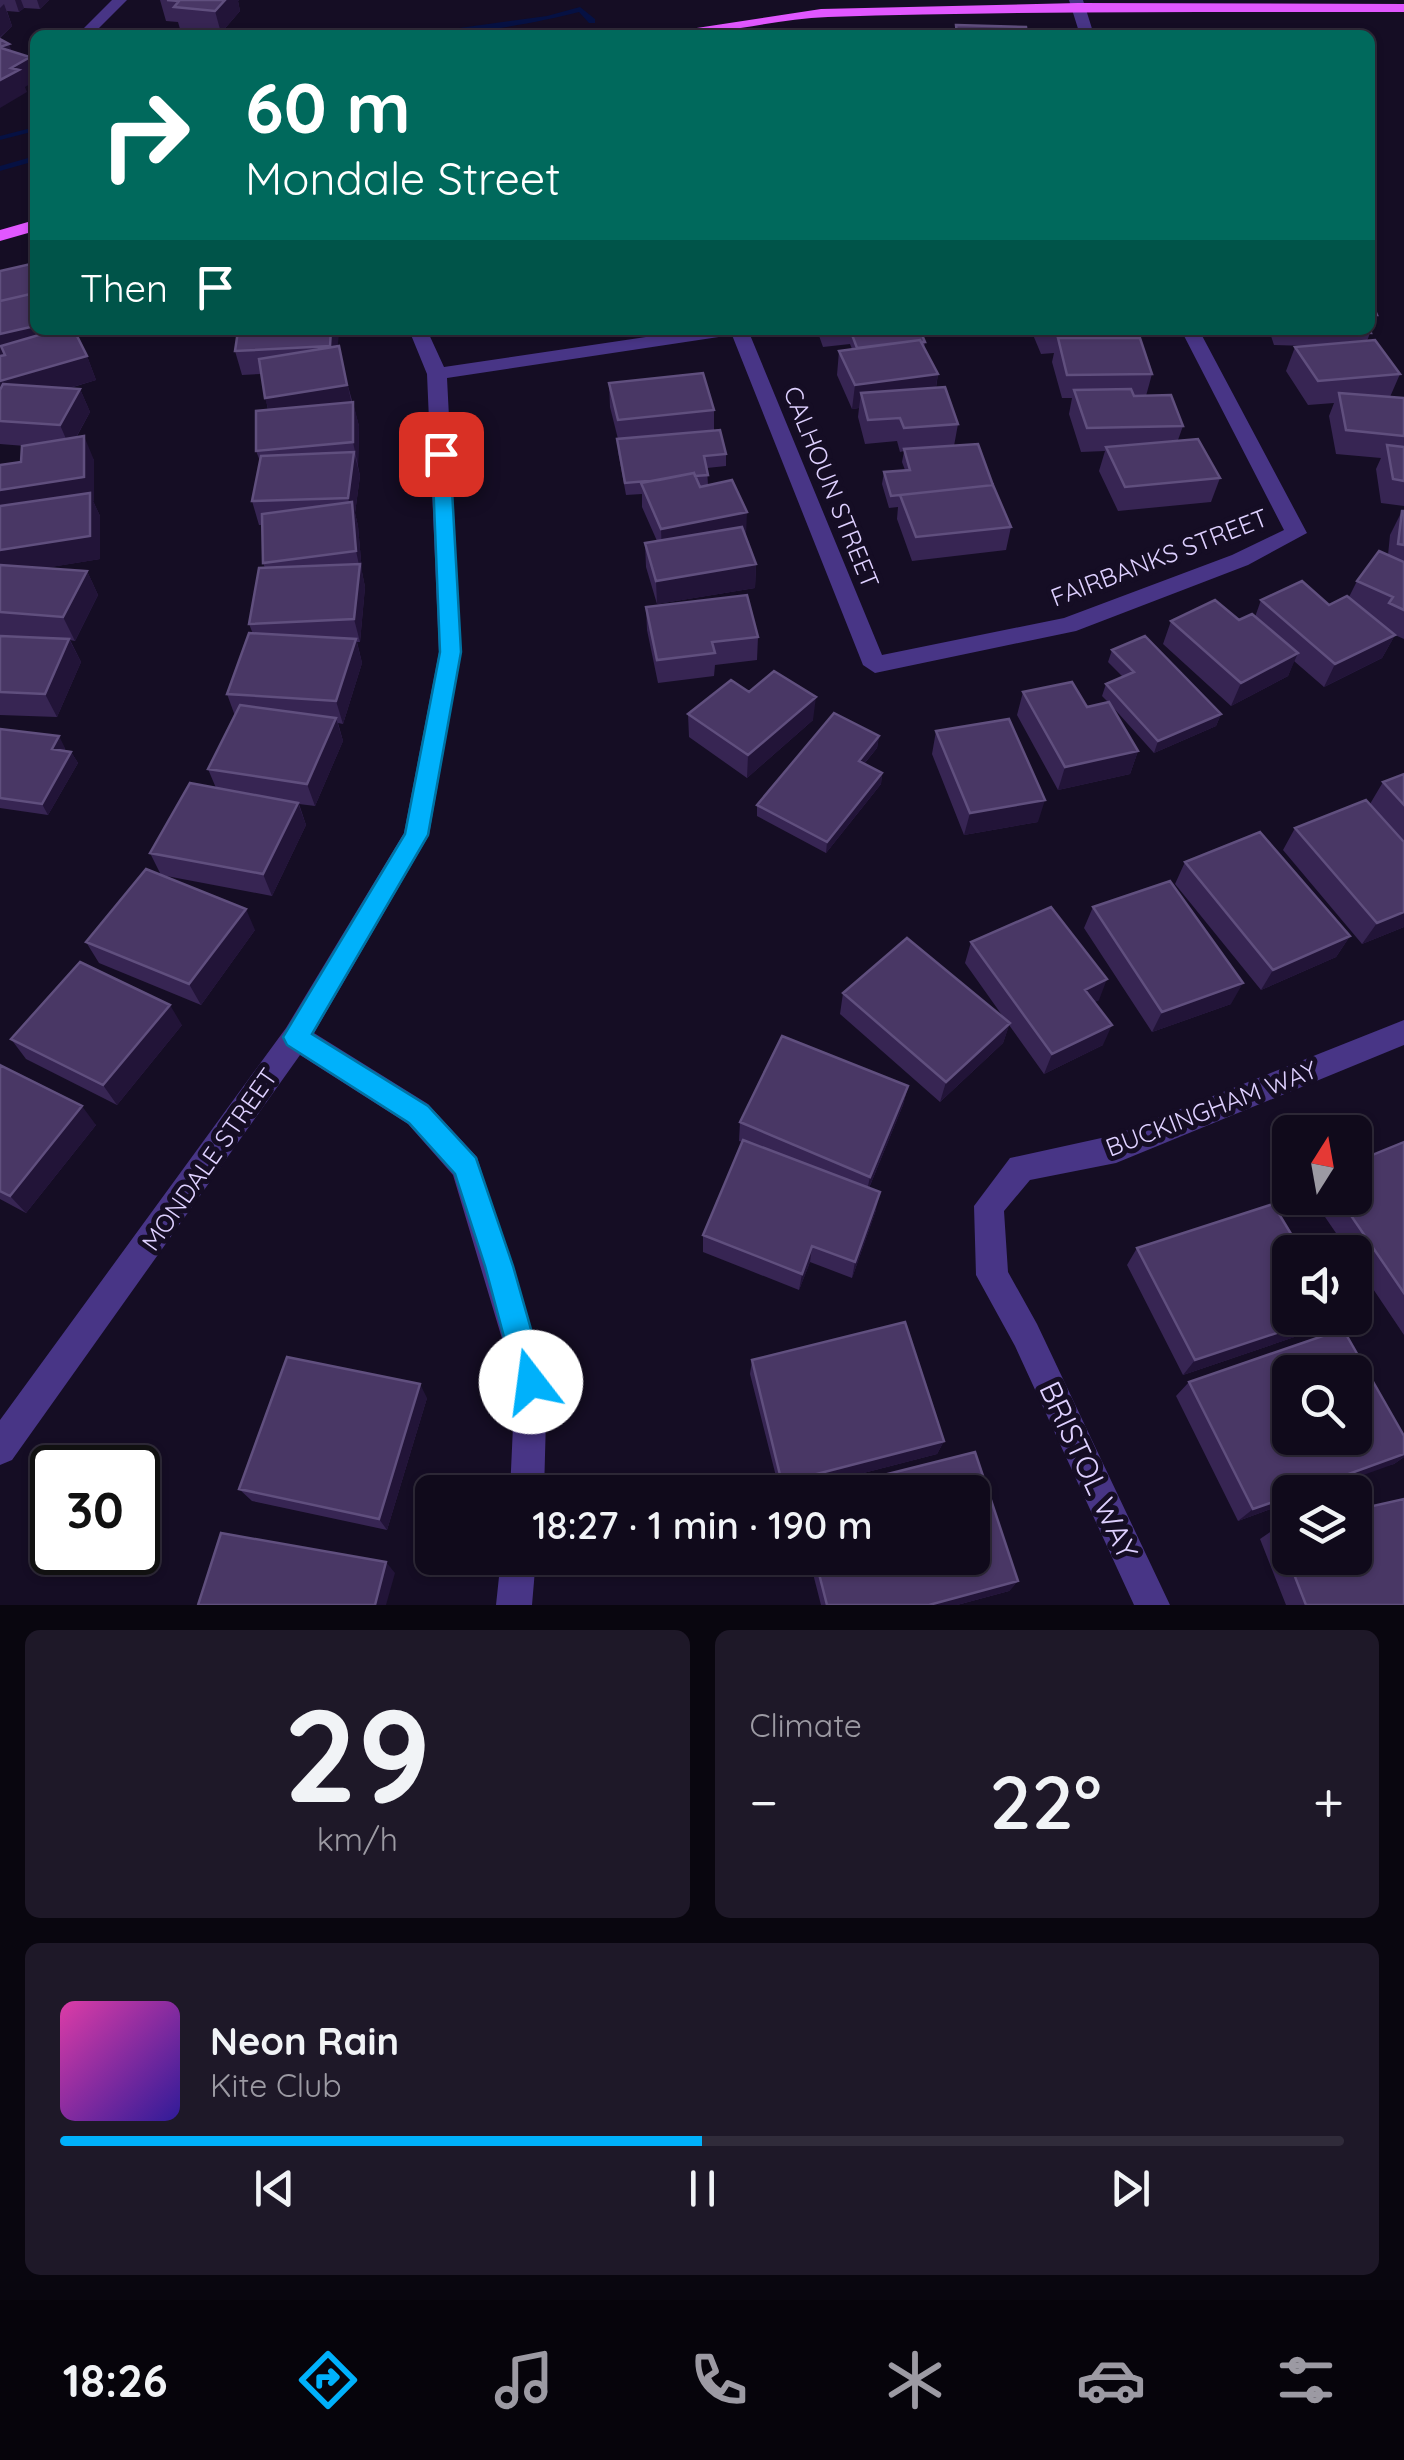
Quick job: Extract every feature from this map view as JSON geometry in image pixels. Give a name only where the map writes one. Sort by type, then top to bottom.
[{"type":"main road","points":[[710,30],[821,13],[1077,3],[1404,8]]},
{"type":"main road","points":[[0,236],[30,227]]},
{"type":"street","points":[[89,30],[120,0]]},
{"type":"street","points":[[1077,3],[1085,30]]},
{"type":"street","name":"MONDALE STREET","points":[[0,1448],[296,1037],[416,835],[450,652],[438,374],[420,335]]},
{"type":"street","points":[[438,374],[698,335]]},
{"type":"street","name":"CALHOUN STREET","points":[[741,335],[875,666]]},
{"type":"street","name":"FAIRBANKS STREET","points":[[875,666],[1068,625],[1240,560],[1296,533],[1193,335]]},
{"type":"street","name":"BUCKINGHAM WAY","points":[[1026,1335],[992,1274],[989,1206],[1021,1168],[1116,1148],[1404,1032]]},
{"type":"street","points":[[296,1037],[418,1114],[466,1167],[531,1382],[528,1475]]},
{"type":"street","name":"BRISTOL WAY","points":[[1026,1335],[1152,1605]]},
{"type":"street","points":[[514,1605],[518,1575]]},
{"type":"building","points":[[167,0],[225,0],[215,11],[174,7],[179,1]]},
{"type":"building","points":[[956,25],[1026,30],[956,30]]},
{"type":"building","points":[[0,49],[30,57],[11,68],[19,70],[0,80]]},
{"type":"building","points":[[30,264],[30,294],[0,301],[0,271]]},
{"type":"building","points":[[30,294],[30,327],[0,334],[0,301]]},
{"type":"building","points":[[39,335],[76,335],[87,356],[0,381],[0,356],[5,355],[1,346]]},
{"type":"building","points":[[237,335],[331,335],[330,346],[235,351]]},
{"type":"building","points":[[852,335],[922,335],[925,342],[920,340],[857,348]]},
{"type":"building","points":[[1058,338],[1140,338],[1152,374],[1067,375]]},
{"type":"building","points":[[920,340],[938,374],[855,385],[839,351]]},
{"type":"building","points":[[1375,340],[1400,374],[1318,381],[1295,347]]},
{"type":"building","points":[[339,346],[347,385],[265,398],[259,359]]},
{"type":"building","points":[[703,373],[714,410],[618,420],[609,383]]},
{"type":"building","points":[[3,384],[80,389],[60,425],[0,421]]},
{"type":"building","points":[[945,387],[958,424],[904,428],[900,418],[868,420],[861,393]]},
{"type":"building","points":[[1131,389],[1134,396],[1171,395],[1183,426],[1087,428],[1074,390]]},
{"type":"building","points":[[1339,393],[1404,398],[1404,436],[1346,430]]},
{"type":"building","points":[[353,402],[353,442],[256,451],[256,411]]},
{"type":"building","points":[[720,430],[726,454],[704,456],[708,475],[694,473],[625,483],[617,439]]},
{"type":"building","points":[[84,436],[84,477],[0,490],[0,465],[21,462],[22,446]]},
{"type":"building","points":[[1198,439],[1220,478],[1125,487],[1106,447]]},
{"type":"building","points":[[978,444],[993,485],[891,496],[884,472],[910,470],[904,449]]},
{"type":"building","points":[[1387,445],[1404,447],[1404,481],[1393,479]]},
{"type":"building","points":[[354,452],[348,498],[252,501],[261,456]]},
{"type":"building","points":[[694,473],[700,487],[732,480],[747,512],[661,529],[641,483]]},
{"type":"building","points":[[993,485],[1011,527],[916,537],[900,495]]},
{"type":"building","points":[[90,493],[90,536],[0,550],[0,506]]},
{"type":"building","points":[[352,502],[356,551],[263,563],[262,514]]},
{"type":"building","points":[[1404,511],[1404,545],[1398,544]]},
{"type":"building","points":[[742,527],[756,564],[656,581],[645,543]]},
{"type":"building","points":[[1379,551],[1404,562],[1404,610],[1389,603],[1393,597],[1357,581]]},
{"type":"building","points":[[360,564],[354,619],[249,624],[259,568]]},
{"type":"building","points":[[0,565],[87,571],[63,617],[0,612]]},
{"type":"building","points":[[1302,581],[1329,605],[1347,596],[1395,635],[1335,664],[1261,600]]},
{"type":"building","points":[[747,595],[758,637],[712,642],[715,653],[657,660],[646,607]]},
{"type":"building","points":[[1215,600],[1239,620],[1252,614],[1298,653],[1241,683],[1171,621]]},
{"type":"building","points":[[249,633],[356,639],[336,701],[227,694]]},
{"type":"building","points":[[0,636],[69,639],[45,694],[0,692]]},
{"type":"building","points":[[1145,636],[1221,714],[1158,741],[1106,684],[1134,672],[1112,650]]},
{"type":"building","points":[[774,671],[816,697],[748,755],[688,714],[731,680],[749,692]]},
{"type":"building","points":[[1072,682],[1087,707],[1109,702],[1138,751],[1065,767],[1023,692]]},
{"type":"building","points":[[240,705],[336,718],[307,784],[208,769]]},
{"type":"building","points":[[834,713],[879,736],[859,761],[882,773],[827,842],[757,805]]},
{"type":"building","points":[[1009,719],[1045,800],[970,813],[936,731]]},
{"type":"building","points":[[0,729],[59,736],[52,749],[71,752],[42,804],[0,798]]},
{"type":"building","points":[[1404,774],[1404,805],[1383,782]]},
{"type":"building","points":[[190,783],[298,803],[263,874],[150,853]]},
{"type":"building","points":[[1366,800],[1404,842],[1404,912],[1377,923],[1295,828]]},
{"type":"building","points":[[1260,832],[1350,936],[1273,970],[1185,862]]},
{"type":"building","points":[[146,869],[246,909],[189,984],[86,942]]},
{"type":"building","points":[[1170,881],[1243,983],[1162,1012],[1093,907]]},
{"type":"building","points":[[1051,907],[1107,979],[1085,990],[1112,1025],[1052,1054],[971,942]]},
{"type":"building","points":[[907,938],[1010,1023],[946,1082],[843,993]]},
{"type":"building","points":[[80,962],[170,1005],[103,1085],[11,1039]]},
{"type":"building","points":[[782,1036],[908,1086],[870,1177],[740,1122]]},
{"type":"building","points":[[0,1065],[82,1106],[10,1196],[0,1191]]},
{"type":"building","points":[[743,1140],[880,1192],[855,1262],[812,1246],[802,1274],[703,1235]]},
{"type":"building","points":[[1404,1142],[1404,1293],[1372,1246],[1372,1235],[1364,1235],[1351,1215],[1372,1215],[1372,1155]]},
{"type":"building","points":[[1272,1204],[1272,1215],[1280,1215],[1292,1235],[1272,1235],[1272,1335],[1195,1360],[1137,1248]]},
{"type":"building","points":[[905,1322],[944,1441],[813,1475],[780,1475],[752,1360]]},
{"type":"building","points":[[1326,1335],[1346,1335],[1358,1355],[1272,1355],[1272,1455],[1372,1455],[1372,1380],[1404,1436],[1404,1454],[1346,1475],[1272,1475],[1272,1502],[1253,1509],[1189,1382]]},
{"type":"building","points":[[287,1357],[420,1384],[379,1519],[239,1489]]},
{"type":"building","points":[[975,1452],[983,1475],[884,1475]]},
{"type":"building","points":[[990,1497],[1018,1581],[929,1605],[827,1605],[819,1575],[990,1575]]},
{"type":"building","points":[[1404,1499],[1404,1605],[1306,1605],[1294,1575],[1372,1575],[1372,1506]]},
{"type":"building","points":[[221,1533],[386,1562],[375,1605],[198,1605]]},
{"type":"waterway","points":[[459,30],[547,18],[580,9],[592,21]]},
{"type":"waterway","points":[[0,138],[30,130]]},
{"type":"waterway","points":[[0,169],[30,160]]},
{"type":"route","points":[[441,454],[450,652],[416,835],[296,1037],[418,1114],[466,1167],[531,1382]]}]
